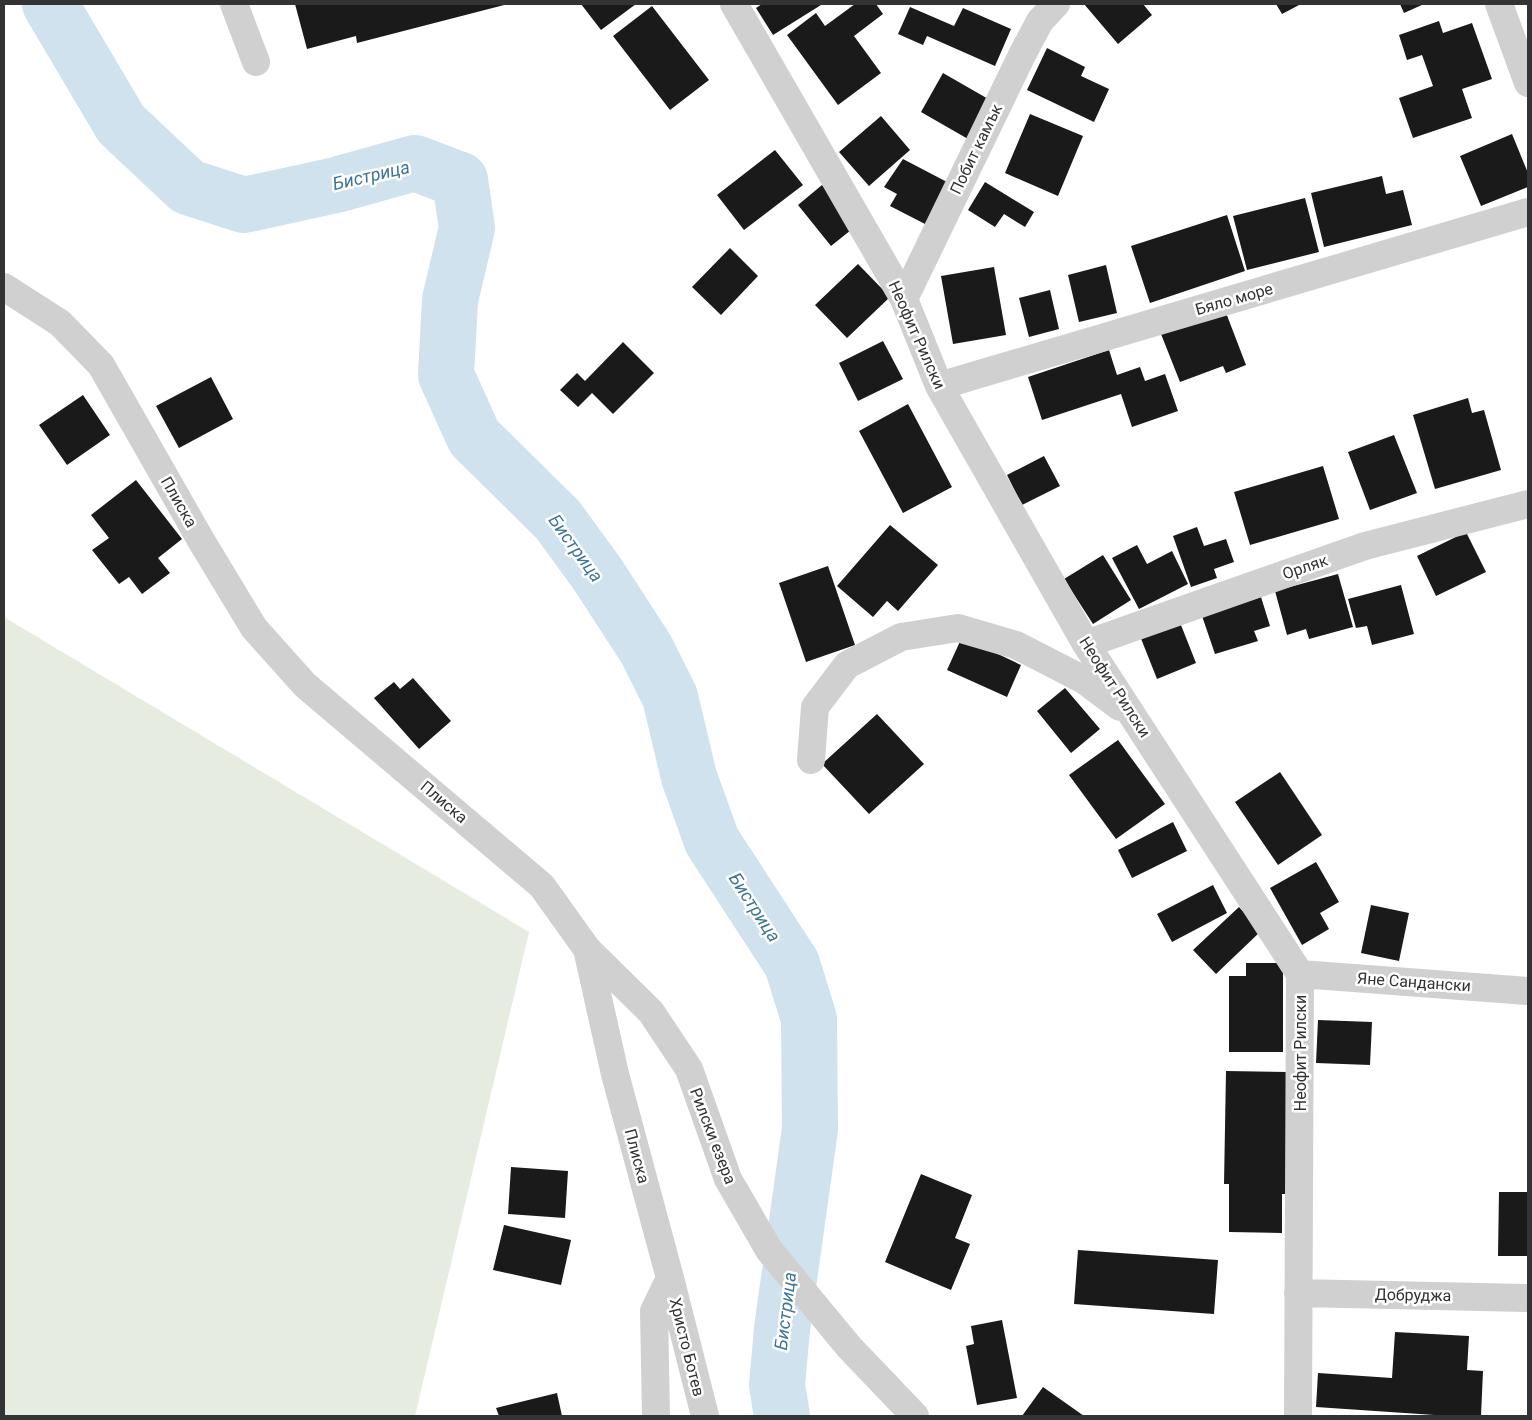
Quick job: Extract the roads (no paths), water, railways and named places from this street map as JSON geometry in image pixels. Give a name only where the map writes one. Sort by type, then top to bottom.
[{"type":"street","points":[[234,4],[256,62]]},
{"type":"street","name":"Неофит Рилски","points":[[734,4],[904,299],[939,386],[1086,644],[1136,718],[1300,974],[1298,1416]]},
{"type":"street","name":"Побит камък","points":[[904,299],[1027,46],[1040,21],[1056,4]]},
{"type":"street","points":[[1511,13],[1528,83]]},
{"type":"street","name":"Бяло море","points":[[939,386],[1528,212]]},
{"type":"street","name":"Плиска","points":[[4,287],[60,323],[101,365],[202,542],[254,628],[305,685],[542,886],[587,949],[615,1074],[670,1278]]},
{"type":"street","name":"Орляк","points":[[1086,644],[1365,546],[1528,504]]},
{"type":"street","points":[[811,760],[815,707],[846,665],[901,637],[958,628],[1016,645],[1084,680],[1136,718]]},
{"type":"street","name":"Рилски езера","points":[[587,949],[651,1012],[688,1069],[728,1179],[769,1250],[849,1347],[915,1416]]},
{"type":"street","name":"Яне Сандански","points":[[1300,974],[1528,991]]},
{"type":"street","points":[[656,1416],[654,1311],[670,1278]]},
{"type":"street","name":"Христо Ботев","points":[[670,1278],[705,1416]]},
{"type":"street","name":"Добруджа","points":[[1298,1293],[1528,1298]]},
{"type":"waterway","name":"Бистрица","points":[[50,4],[121,124],[188,187],[244,205],[336,185],[415,163],[460,180],[467,228],[450,300],[446,375],[474,437],[558,520],[598,575],[646,649],[670,697],[689,777],[712,841],[792,964],[809,1019],[810,1129],[782,1329],[777,1385],[782,1416]]}]
